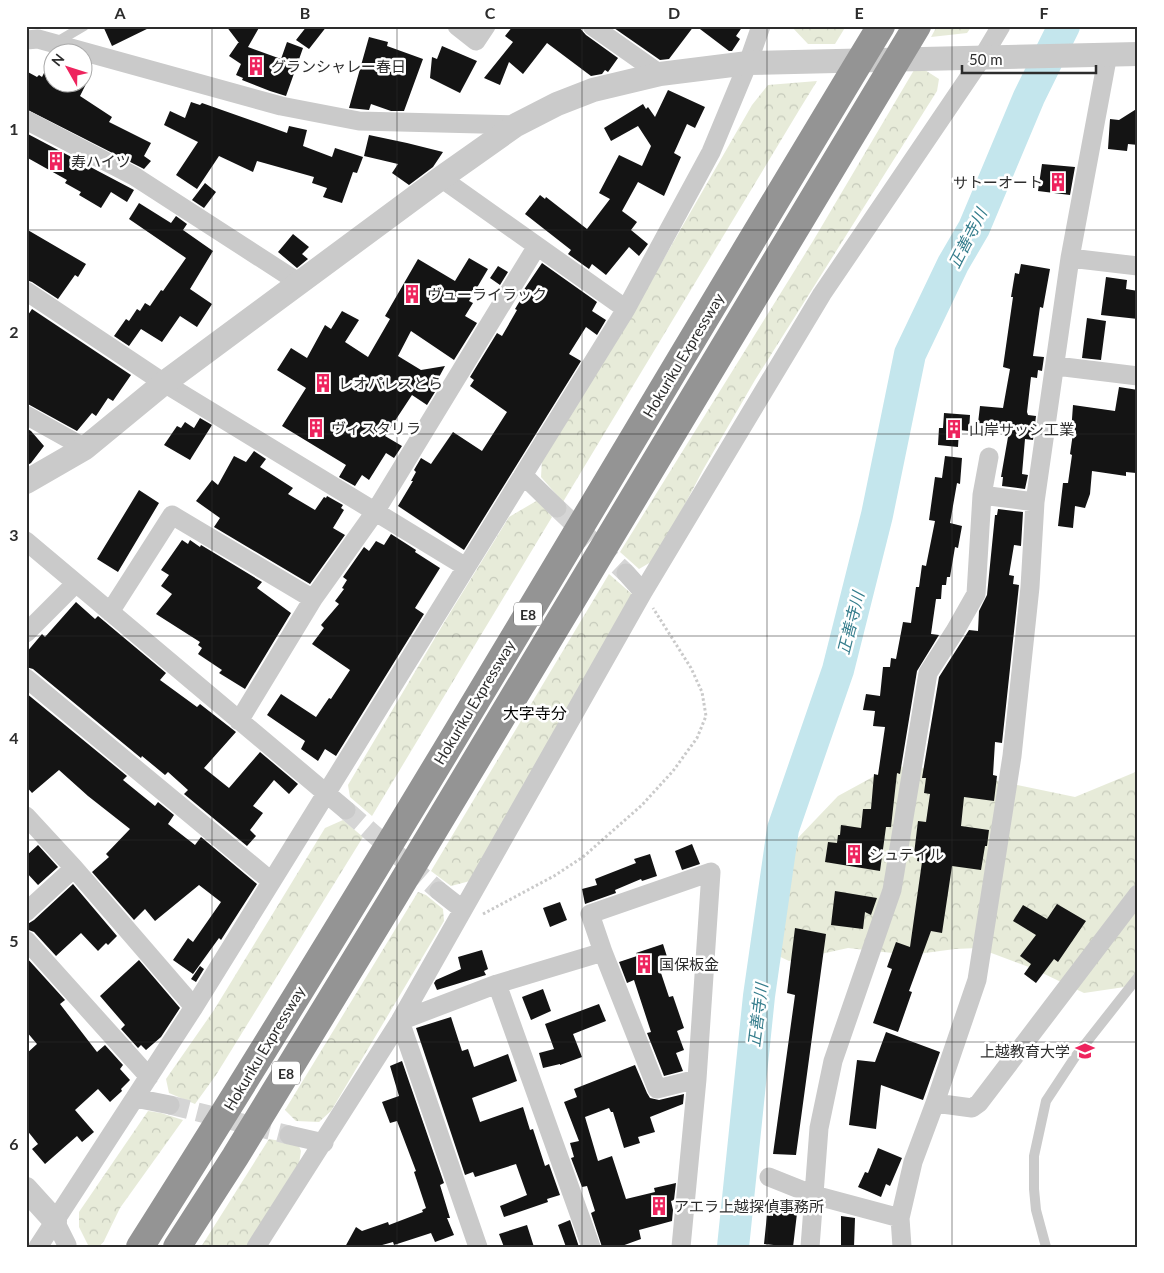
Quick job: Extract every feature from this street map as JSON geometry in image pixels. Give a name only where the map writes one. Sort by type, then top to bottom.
[{"type":"highway","name":"Hokuriku Expressway","points":[[140,1247],[209,1138],[565,554],[881,26]]},
{"type":"highway","name":"Hokuriku Expressway","points":[[177,1247],[235,1157],[388,906],[917,26]]},
{"type":"highway","points":[[130,1247],[172,1184],[209,1138]]},
{"type":"street","points":[[457,26],[476,41],[486,26]]},
{"type":"street","points":[[592,26],[660,74]]},
{"type":"street","points":[[38,1247],[194,1007],[626,309],[710,152],[748,63],[760,26]]},
{"type":"street","points":[[256,1247],[400,1021],[642,592],[822,294],[982,58],[1001,26]]},
{"type":"street","points":[[26,40],[38,39],[50,42]]},
{"type":"street","points":[[92,54],[281,106],[359,121],[516,125]]},
{"type":"street","points":[[902,1247],[900,1218],[913,1162],[977,980],[1012,756],[1030,587],[1035,502],[1070,258],[1108,54]]},
{"type":"street","points":[[26,482],[85,448],[164,383],[298,282],[516,125],[557,104],[593,90],[660,74],[748,63],[1138,54]]},
{"type":"street","points":[[26,120],[134,176],[298,282]]},
{"type":"street","points":[[441,178],[626,309]]},
{"type":"street","points":[[239,721],[313,599],[375,512],[537,246]]},
{"type":"street","points":[[1070,258],[1138,266]]},
{"type":"street","points":[[26,291],[164,383],[466,567]]},
{"type":"street","points":[[1056,366],[1138,376]]},
{"type":"street","points":[[26,415],[85,448]]},
{"type":"street","points":[[810,1247],[819,1128],[833,1061],[892,890],[928,673],[976,594],[982,495],[989,457]]},
{"type":"street","points":[[523,475],[558,508]]},
{"type":"street","points":[[982,495],[1035,502]]},
{"type":"street","points":[[110,612],[172,515],[313,599]]},
{"type":"street","points":[[26,541],[346,810]]},
{"type":"street","points":[[626,573],[642,592]]},
{"type":"street","points":[[26,633],[76,583]]},
{"type":"street","points":[[26,678],[271,881]]},
{"type":"street","points":[[26,816],[74,868],[194,1007]]},
{"type":"street","points":[[26,912],[74,868]]},
{"type":"street","points":[[678,1246],[697,1079],[711,872],[590,914],[657,1089],[697,1079]]},
{"type":"street","points":[[439,891],[462,910]]},
{"type":"street","points":[[935,1103],[972,1108],[980,1103],[1138,894]]},
{"type":"street","points":[[26,940],[149,1077]]},
{"type":"street","points":[[400,1021],[497,984],[603,952]]},
{"type":"street","points":[[497,984],[591,1247]]},
{"type":"street","points":[[400,1021],[478,1247]]},
{"type":"street","points":[[135,1098],[170,1105]]},
{"type":"street","points":[[289,1135],[324,1143]]},
{"type":"street","points":[[769,1177],[814,1195],[900,1218]]},
{"type":"street","points":[[26,1189],[55,1221],[67,1246]]},
{"type":"lane","points":[[56,42],[84,26]]},
{"type":"lane","points":[[1046,1247],[1036,1210],[1034,1189],[1034,1156],[1046,1101],[1075,1057],[1138,977]]},
{"type":"path","points":[[451,930],[554,876],[582,857],[642,805],[673,771],[697,738],[706,716],[702,692],[691,668],[642,592]]},
{"type":"green space","points":[[791,26],[846,26],[835,44],[808,44]]},
{"type":"green space","points":[[937,26],[972,26],[967,33],[931,37]]},
{"type":"green space","points":[[917,65],[939,79],[937,91],[755,380],[704,468],[662,548],[651,562],[639,569],[620,552],[813,241]]},
{"type":"green space","points":[[817,81],[563,502],[541,477],[542,460],[643,295],[752,105],[768,85]]},
{"type":"green space","points":[[538,500],[552,517],[372,816],[350,797],[348,785],[509,517]]},
{"type":"green space","points":[[609,574],[633,595],[470,881],[451,886],[431,871]]},
{"type":"green space","points":[[893,766],[946,770],[1075,797],[1138,771],[1138,985],[1084,993],[1034,969],[978,948],[910,955],[848,948],[789,961],[772,953],[758,937],[767,895],[796,840],[838,796]]},
{"type":"green space","points":[[343,820],[363,837],[216,1075],[195,1104],[169,1093],[166,1079],[214,1010],[325,828]]},
{"type":"green space","points":[[418,892],[426,895],[443,909],[444,921],[331,1111],[319,1122],[296,1121],[285,1110]]},
{"type":"green space","points":[[148,1111],[183,1120],[120,1208],[104,1241],[99,1247],[89,1247],[79,1227],[79,1212]]},
{"type":"green space","points":[[269,1139],[298,1144],[301,1151],[299,1164],[247,1247],[201,1247]]},
{"type":"building","points":[[103,26],[153,26],[112,46]]},
{"type":"building","points":[[226,26],[260,26],[248,47],[281,59],[287,42],[303,48],[286,96],[242,80],[243,78],[236,75],[241,64],[229,56],[239,43]]},
{"type":"building","points":[[307,26],[327,26],[309,49],[296,40]]},
{"type":"building","points":[[513,26],[578,26],[586,35],[618,58],[608,72],[605,70],[602,74],[591,76],[547,43],[523,74],[509,62],[500,85],[484,78],[513,42],[505,36]]},
{"type":"building","points":[[616,26],[694,26],[669,59],[660,60],[614,28]]},
{"type":"building","points":[[696,26],[743,26],[736,36],[740,39],[732,51],[729,51]]},
{"type":"building","points":[[369,37],[388,42],[387,46],[423,59],[404,111],[391,111],[371,104],[369,110],[349,108]]},
{"type":"building","points":[[442,46],[477,61],[460,93],[430,78],[432,57],[437,59]]},
{"type":"building","points":[[26,71],[37,77],[39,75],[42,77],[42,92],[82,92],[80,96],[112,117],[109,122],[151,143],[144,156],[151,161],[144,169],[26,109]]},
{"type":"building","points":[[668,90],[705,107],[695,128],[687,124],[674,153],[681,157],[664,196],[638,182],[622,211],[637,222],[631,230],[648,244],[639,256],[629,247],[606,275],[592,264],[589,269],[568,254],[571,250],[525,214],[540,195],[545,199],[546,197],[587,229],[610,199],[599,193],[619,155],[642,166],[651,146],[638,126],[611,141],[604,128],[643,104],[646,109],[648,107],[655,117]]},
{"type":"building","points":[[191,102],[200,105],[202,103],[287,133],[289,126],[307,130],[303,146],[332,157],[335,148],[363,157],[357,173],[353,172],[342,203],[323,197],[327,188],[312,183],[314,177],[257,161],[253,172],[219,156],[197,189],[176,175],[198,142],[164,125],[170,111],[185,118]]},
{"type":"building","points":[[1138,108],[1138,145],[1128,144],[1127,151],[1108,149],[1110,119],[1119,120]]},
{"type":"building","points":[[26,133],[134,190],[127,202],[111,192],[101,208],[79,195],[81,192],[65,183],[67,180],[26,157]]},
{"type":"building","points":[[369,135],[443,152],[433,167],[409,185],[392,173],[398,164],[364,156]]},
{"type":"building","name":"サトーオート","points":[[1042,164],[1075,167],[1070,195],[1038,191]]},
{"type":"building","points":[[205,183],[216,192],[204,208],[192,200]]},
{"type":"building","points":[[139,203],[171,223],[176,216],[187,224],[183,230],[213,251],[190,289],[212,304],[197,327],[180,316],[162,342],[141,329],[129,346],[114,336],[126,319],[129,321],[137,309],[140,311],[145,303],[150,306],[186,258],[129,219]]},
{"type":"building","points":[[26,229],[86,264],[78,277],[75,275],[58,299],[26,280]]},
{"type":"building","points":[[293,234],[309,247],[302,254],[308,259],[297,268],[278,252]]},
{"type":"building","points":[[469,258],[488,269],[469,301],[473,303],[465,316],[477,323],[454,360],[411,331],[398,356],[421,370],[445,366],[432,390],[435,392],[427,405],[412,395],[385,436],[402,446],[394,458],[386,453],[369,480],[362,475],[355,486],[339,477],[346,465],[282,426],[306,388],[277,370],[291,348],[307,358],[325,325],[331,329],[342,311],[359,320],[345,342],[368,357],[390,319],[385,316],[418,259],[455,281]]},
{"type":"building","points":[[542,263],[597,302],[592,311],[606,320],[597,335],[586,327],[569,354],[581,361],[464,550],[398,506],[413,481],[411,481],[416,472],[414,470],[421,458],[431,464],[453,432],[482,451],[507,412],[470,386],[474,380],[470,377],[497,333],[502,336],[517,310],[515,309],[521,299],[519,297]]},
{"type":"building","points":[[1021,264],[1050,269],[1043,308],[1040,307],[1033,356],[1044,357],[1042,371],[1038,370],[1037,378],[1031,377],[1027,412],[1028,415],[1036,416],[1033,440],[1025,439],[1022,474],[1028,475],[1025,489],[1002,486],[1003,477],[1001,477],[1008,437],[1004,436],[1005,426],[978,423],[980,406],[1003,408],[1010,369],[1003,367],[1013,297],[1011,297],[1015,273],[1019,274]]},
{"type":"building","points":[[498,266],[508,272],[500,285],[490,278]]},
{"type":"building","points":[[1106,277],[1127,280],[1126,289],[1138,291],[1138,319],[1101,315]]},
{"type":"building","points":[[32,309],[131,375],[113,401],[108,398],[96,416],[92,413],[77,431],[26,403],[26,318]]},
{"type":"building","points":[[1087,318],[1106,321],[1101,360],[1082,358]]},
{"type":"building","points":[[1119,387],[1138,390],[1138,458],[1136,473],[1126,472],[1126,476],[1092,471],[1090,494],[1085,508],[1075,506],[1073,528],[1058,526],[1063,483],[1068,483],[1072,455],[1070,454],[1073,433],[1071,433],[1073,405],[1115,411]]},
{"type":"building","name":"山岸サッシ工業","points":[[944,413],[970,415],[969,431],[959,430],[958,447],[938,445],[939,428],[943,428]]},
{"type":"building","points":[[200,418],[212,425],[190,460],[164,445],[177,426],[181,428],[185,422],[194,428]]},
{"type":"building","points":[[26,428],[44,446],[31,463],[26,466]]},
{"type":"building","points":[[254,451],[266,459],[260,467],[293,488],[288,494],[315,510],[324,497],[326,498],[327,496],[343,505],[341,508],[344,510],[333,528],[345,535],[310,584],[214,527],[220,518],[196,501],[212,480],[218,485],[234,456],[246,462]]},
{"type":"building","points":[[945,456],[962,458],[960,484],[957,483],[950,523],[962,526],[958,548],[955,547],[950,577],[947,577],[946,585],[942,585],[941,599],[936,599],[931,634],[939,635],[917,671],[900,774],[897,773],[891,827],[886,827],[880,871],[825,862],[828,842],[837,843],[841,825],[861,828],[863,809],[871,809],[874,774],[878,775],[885,727],[873,726],[875,711],[863,710],[866,694],[880,696],[883,667],[890,667],[891,658],[896,659],[903,622],[911,623],[916,587],[919,587],[922,565],[926,566],[935,521],[929,520],[935,477],[942,478]]},
{"type":"building","points":[[139,490],[159,503],[118,572],[97,559]]},
{"type":"building","points":[[998,509],[1023,512],[1021,546],[1014,545],[1009,575],[1014,576],[1013,584],[1019,585],[1002,743],[995,742],[993,775],[997,776],[994,801],[964,797],[961,826],[989,830],[987,846],[985,846],[981,870],[952,866],[942,933],[931,931],[909,991],[912,992],[898,1032],[873,1023],[892,969],[887,967],[896,942],[910,947],[922,862],[917,861],[918,855],[914,854],[918,821],[926,822],[930,794],[924,793],[926,778],[922,778],[939,677],[969,630],[978,631],[979,611],[987,595],[995,515],[997,515]]},
{"type":"building","points":[[391,534],[440,568],[415,608],[424,614],[336,756],[325,749],[318,761],[301,749],[305,741],[267,715],[281,694],[316,717],[329,698],[331,699],[350,670],[312,644],[324,628],[321,625],[339,604],[335,601],[344,589],[342,588],[347,580],[343,577],[364,547],[369,551],[376,541],[384,545]]},
{"type":"building","points":[[182,540],[188,544],[190,540],[200,547],[201,545],[262,582],[257,588],[291,613],[245,689],[219,673],[222,670],[198,654],[202,648],[198,645],[200,642],[156,614],[172,594],[161,586],[169,575],[161,570]]},
{"type":"building","points":[[76,602],[95,619],[98,616],[166,673],[160,680],[197,707],[200,704],[236,732],[204,768],[229,788],[260,752],[298,784],[289,794],[274,780],[253,806],[263,813],[250,830],[256,836],[247,846],[184,794],[188,790],[168,772],[165,775],[142,756],[141,758],[33,669],[26,667],[26,653],[42,634],[45,637]]},
{"type":"building","points":[[26,693],[127,776],[123,780],[155,806],[158,802],[174,815],[168,824],[195,845],[201,837],[257,884],[221,940],[219,938],[193,974],[173,960],[188,938],[193,942],[221,902],[199,885],[155,921],[145,909],[134,920],[92,872],[109,857],[106,854],[130,829],[59,770],[32,793],[26,786]]},
{"type":"building","points":[[692,844],[700,864],[682,870],[675,851]]},
{"type":"building","points":[[38,845],[58,867],[38,885],[26,872],[26,856]]},
{"type":"building","points":[[650,854],[657,876],[642,881],[641,879],[615,890],[616,893],[585,904],[582,889],[597,885],[595,879],[636,863],[634,859]]},
{"type":"building","points":[[73,884],[117,936],[98,951],[81,933],[56,956],[34,932],[26,929],[26,925]]},
{"type":"building","points":[[835,891],[877,898],[871,915],[865,912],[863,929],[831,925]]},
{"type":"building","points":[[560,902],[567,920],[550,927],[543,908]]},
{"type":"building","points":[[1057,904],[1086,921],[1058,962],[1054,959],[1036,983],[1024,974],[1031,964],[1020,956],[1036,935],[1013,921],[1023,905],[1047,919]]},
{"type":"building","points":[[795,928],[826,934],[796,1155],[773,1154],[795,995],[787,993]]},
{"type":"building","points":[[663,944],[670,966],[660,970],[669,997],[673,996],[684,1028],[677,1031],[684,1050],[676,1053],[683,1071],[664,1076],[647,1033],[651,1032],[634,980],[627,983],[619,962],[637,956],[636,953]]},
{"type":"building","points":[[482,950],[488,969],[484,971],[486,975],[437,990],[434,983],[436,980],[461,969],[458,957]]},
{"type":"building","points":[[26,957],[65,1000],[60,1004],[97,1052],[105,1045],[123,1065],[120,1069],[130,1080],[110,1102],[98,1089],[75,1110],[94,1132],[82,1142],[77,1136],[45,1164],[32,1149],[38,1144],[26,1129],[26,1054],[37,1044],[26,1031]]},
{"type":"building","points":[[139,960],[180,1008],[161,1037],[146,1050],[141,1045],[138,1048],[121,1029],[125,1025],[100,996]]},
{"type":"building","points":[[200,966],[204,969],[196,982],[191,979]]},
{"type":"building","points":[[543,989],[551,1011],[531,1020],[522,997]]},
{"type":"building","points":[[599,1004],[606,1021],[573,1034],[582,1057],[560,1065],[543,1068],[539,1053],[554,1049],[545,1024]]},
{"type":"building","points":[[451,1017],[462,1051],[468,1049],[474,1067],[508,1054],[517,1081],[472,1098],[480,1122],[523,1107],[530,1130],[533,1129],[545,1166],[549,1164],[560,1195],[547,1199],[548,1202],[504,1217],[500,1206],[527,1195],[516,1164],[475,1177],[473,1172],[465,1175],[416,1028]]},
{"type":"building","points":[[886,1032],[940,1052],[923,1100],[881,1085],[876,1129],[849,1125],[857,1060],[875,1062]]},
{"type":"building","points":[[402,1061],[444,1183],[440,1185],[450,1218],[447,1218],[454,1235],[435,1242],[431,1233],[394,1245],[393,1242],[375,1247],[345,1247],[356,1227],[362,1231],[388,1222],[389,1225],[423,1212],[422,1210],[426,1208],[414,1172],[416,1171],[397,1121],[390,1123],[382,1102],[399,1096],[390,1066]]},
{"type":"building","points":[[635,1065],[650,1098],[659,1100],[684,1094],[683,1104],[650,1117],[655,1132],[638,1137],[640,1143],[624,1148],[613,1112],[609,1108],[585,1117],[598,1161],[612,1156],[626,1199],[655,1192],[654,1188],[676,1183],[674,1200],[671,1201],[673,1210],[672,1221],[639,1230],[641,1239],[619,1247],[602,1247],[591,1213],[595,1211],[587,1186],[582,1187],[571,1158],[574,1157],[570,1143],[579,1141],[564,1102],[577,1097],[574,1089]]},
{"type":"building","points":[[878,1148],[902,1158],[890,1186],[886,1184],[881,1197],[858,1187],[865,1172],[868,1173]]},
{"type":"building","points":[[774,1202],[798,1205],[793,1247],[764,1244],[767,1215],[773,1216]]},
{"type":"building","points":[[841,1216],[855,1218],[854,1247],[841,1247]]},
{"type":"building","points":[[570,1220],[579,1247],[566,1247],[558,1225]]},
{"type":"building","points":[[527,1225],[534,1247],[504,1247],[499,1234]]},
{"type":"waterway","name":"正善寺川","points":[[733,1247],[759,996],[783,829],[838,670],[877,515],[910,354],[953,264],[974,228],[1029,97],[1064,26]]},
{"type":"tunnel","points":[[557,508],[626,573]]},
{"type":"tunnel","points":[[346,810],[439,891]]},
{"type":"tunnel","points":[[170,1105],[289,1135]]},
{"type":"place","name":"グランシャレー春日","points":[[256,66]]},
{"type":"place","name":"寿ハイツ","points":[[56,161]]},
{"type":"place","name":"サトーオート","points":[[1058,182]]},
{"type":"place","name":"ヴューライラック","points":[[412,294]]},
{"type":"place","name":"レオパレスとら","points":[[323,383]]},
{"type":"place","name":"ヴィスタリラ","points":[[316,428]]},
{"type":"place","name":"山岸サッシ工業","points":[[954,429]]},
{"type":"place","name":"シュテイル","points":[[854,854]]},
{"type":"place","name":"国保板金","points":[[644,964]]},
{"type":"place","name":"上越教育大学","points":[[1085,1051]]},
{"type":"place","name":"アエラ上越探偵事務所","points":[[659,1206]]},
{"type":"district","name":"大字寺分","points":[[535,712]]}]
